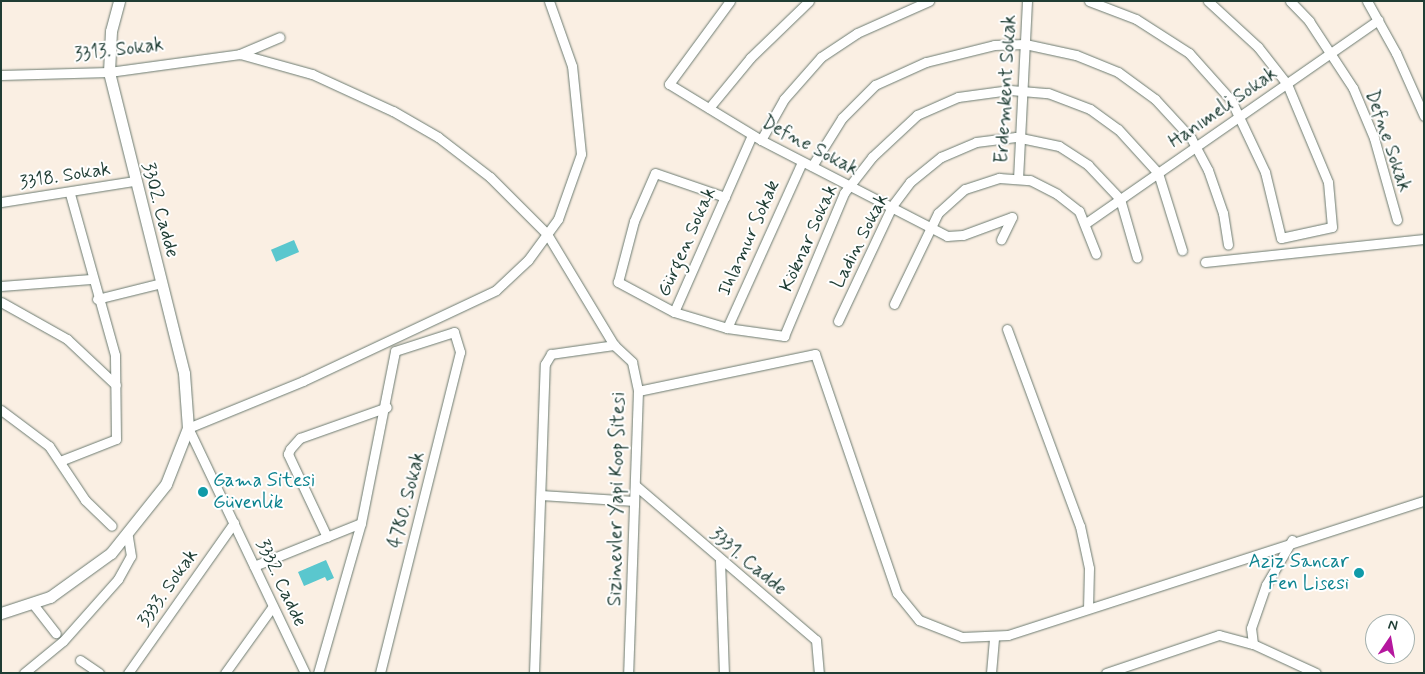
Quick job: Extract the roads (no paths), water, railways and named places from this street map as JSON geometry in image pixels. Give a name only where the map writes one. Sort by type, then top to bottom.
[{"type":"street","name":"3302. Cadde","points":[[119,1],[111,31],[108,72],[133,181],[184,373],[188,428]]},
{"type":"street","points":[[1,614],[34,604],[78,580],[128,536],[166,484],[188,428],[303,382],[496,290],[528,260],[571,192],[581,154],[572,66],[549,1]]},
{"type":"street","name":"Defne Sokak","points":[[730,1],[669,84],[761,140],[932,226],[947,236],[963,235],[1012,217],[1001,240]]},
{"type":"street","points":[[709,108],[750,58],[809,1]]},
{"type":"street","points":[[761,140],[784,99],[821,57],[857,33],[929,1]]},
{"type":"street","name":"Erdemkent Sokak","points":[[1018,179],[1027,1]]},
{"type":"street","points":[[1089,1],[1136,19],[1189,53],[1240,116],[1264,172],[1281,238],[1332,227],[1328,182],[1287,84],[1258,47],[1208,1]]},
{"type":"street","name":"Defne Sokak","points":[[1290,1],[1331,53],[1353,88],[1374,138],[1397,220]]},
{"type":"street","points":[[1367,1],[1424,116]]},
{"type":"street","name":"Hanımeli Sokak","points":[[1086,223],[1378,20]]},
{"type":"street","points":[[240,54],[280,37]]},
{"type":"street","points":[[812,166],[842,118],[875,85],[926,62],[994,45],[1025,44],[1076,56],[1118,72],[1155,99],[1196,147],[1223,212],[1228,245]]},
{"type":"street","name":"3313. Sokak","points":[[1,75],[108,72],[240,54]]},
{"type":"street","name":"Sizinevler Yapi Koop Sitesi","points":[[240,54],[344,87],[430,133],[490,177],[546,234],[614,345],[632,362],[638,391],[628,673]]},
{"type":"street","name":"Köknar Sokak","points":[[727,328],[784,336],[849,185],[917,115],[958,97],[1022,91],[1048,93],[1090,109],[1118,129],[1158,173],[1182,250]]},
{"type":"street","name":"Gürgen Sokak","points":[[727,328],[674,312],[752,135]]},
{"type":"street","name":"Ladin Sokak","points":[[838,321],[892,206],[910,182],[941,157],[976,142],[1020,138],[1059,146],[1088,165],[1120,199],[1137,258]]},
{"type":"street","name":"Ihlamur Sokak","points":[[727,328],[802,162]]},
{"type":"street","points":[[674,312],[618,282],[634,221],[654,173],[725,196]]},
{"type":"street","points":[[894,304],[938,212],[965,189],[999,178],[1018,179],[1058,194],[1086,223],[1096,254]]},
{"type":"street","name":"3318. Sokak","points":[[1,202],[70,194],[133,181]]},
{"type":"street","points":[[60,461],[116,439],[115,355],[90,278],[70,194]]},
{"type":"street","points":[[1206,262],[1424,239]]},
{"type":"street","points":[[1,286],[90,278]]},
{"type":"street","points":[[97,299],[160,282]]},
{"type":"street","points":[[1,302],[68,339],[116,385]]},
{"type":"street","points":[[1007,329],[1080,526],[1089,568],[1088,608]]},
{"type":"street","name":"4780. Sokak","points":[[380,673],[460,352],[456,335],[450,332],[395,351],[387,407]]},
{"type":"street","points":[[534,673],[544,370],[551,354],[614,345]]},
{"type":"street","points":[[638,391],[815,354],[897,593],[919,620],[945,634],[994,637],[1088,608],[1292,540],[1424,501]]},
{"type":"street","points":[[318,673],[361,523],[387,407]]},
{"type":"street","points":[[326,537],[288,454],[290,449],[300,438],[387,407]]},
{"type":"street","points":[[1,410],[49,446],[86,500],[112,526]]},
{"type":"street","name":"3332. Cadde","points":[[188,428],[204,457],[305,673]]},
{"type":"street","name":"3331. Cadde","points":[[635,485],[720,560],[816,640],[819,673]]},
{"type":"street","points":[[541,495],[634,501]]},
{"type":"street","name":"3333. Sokak","points":[[128,673],[234,523]]},
{"type":"street","points":[[254,566],[361,523]]},
{"type":"street","points":[[24,673],[63,642],[118,579],[131,556],[128,536]]},
{"type":"street","points":[[1254,644],[1251,628],[1266,586],[1292,540]]},
{"type":"street","points":[[720,560],[724,673]]},
{"type":"street","points":[[34,604],[56,633]]},
{"type":"street","points":[[225,673],[273,606]]},
{"type":"street","points":[[1106,673],[1220,635],[1254,644],[1316,673]]},
{"type":"street","points":[[991,673],[994,637]]},
{"type":"street","points":[[80,660],[99,673]]},
{"type":"water","points":[[294,240],[299,252],[276,262],[271,250]]},
{"type":"water","points":[[326,560],[334,578],[327,581],[325,577],[304,586],[298,572]]},
{"type":"place","name":"Gama Sitesi Güvenlik","points":[[203,492]]},
{"type":"place","name":"Aziz Sancar Fen Lisesi","points":[[1359,573]]}]
